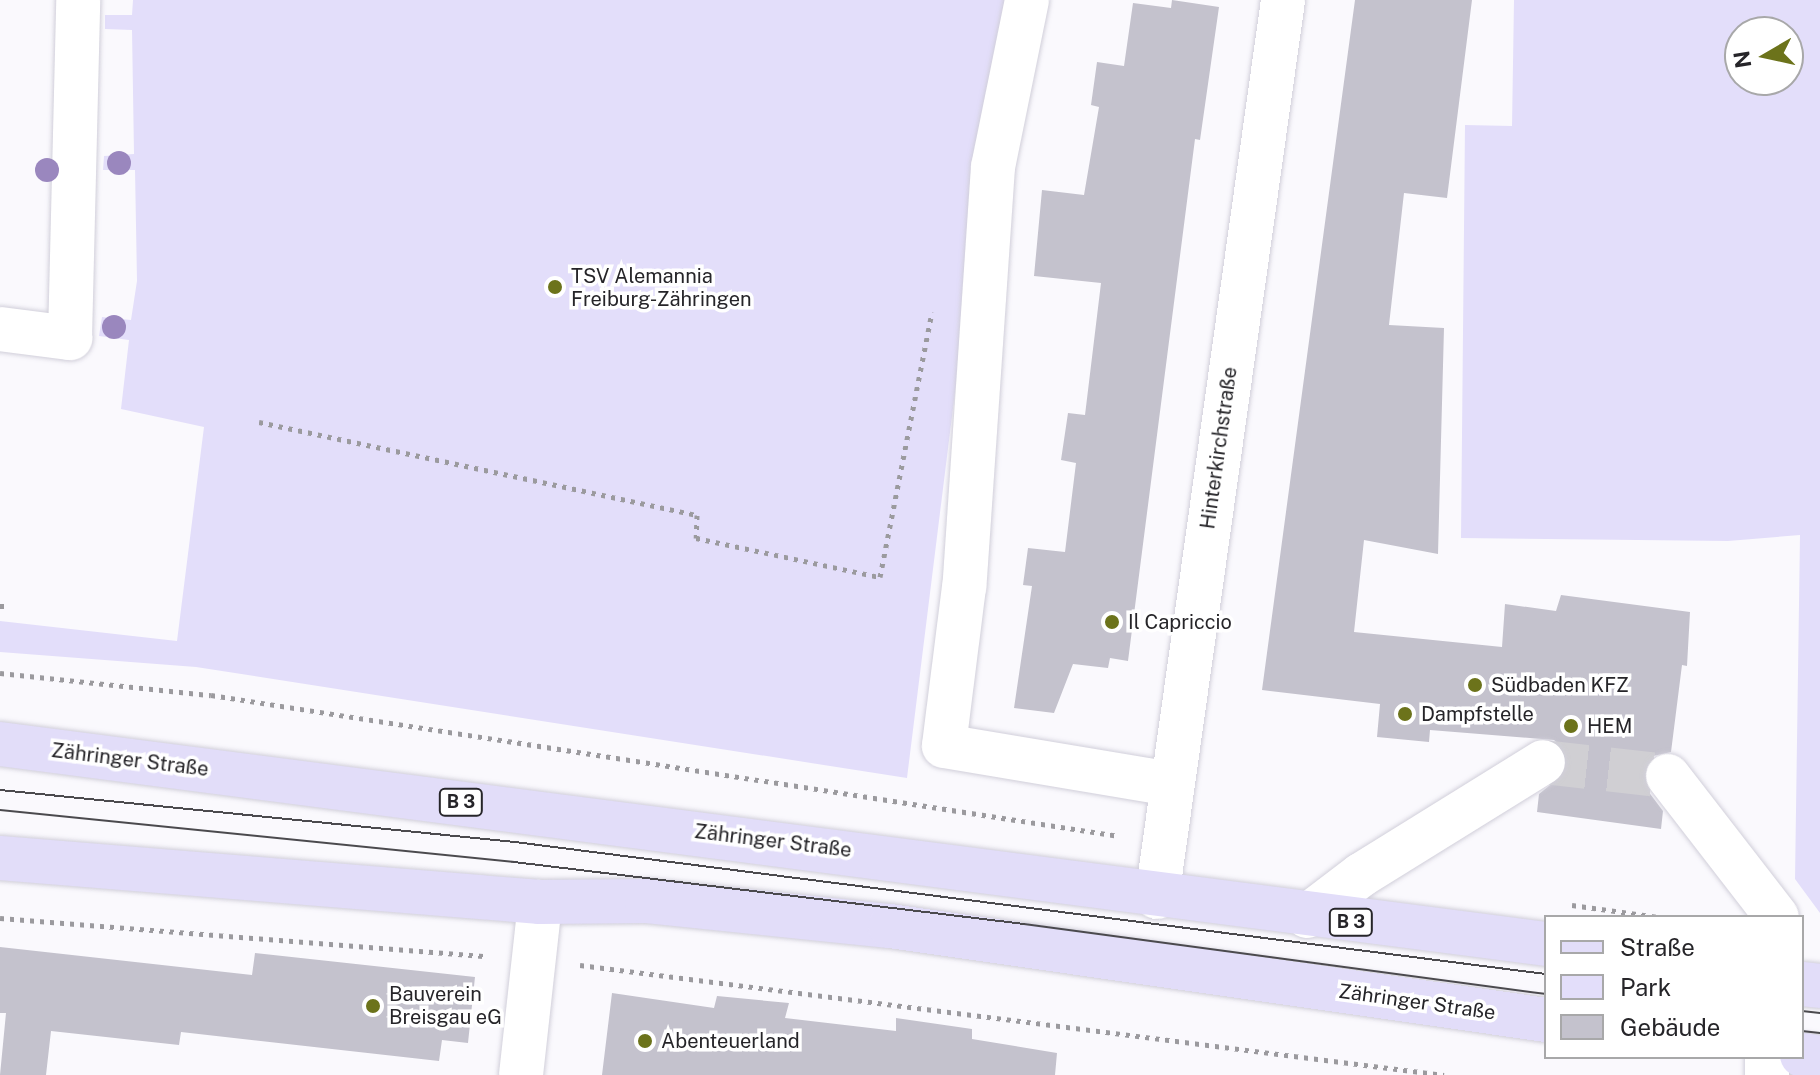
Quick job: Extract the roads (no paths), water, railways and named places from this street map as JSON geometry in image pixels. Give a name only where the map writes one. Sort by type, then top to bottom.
[{"type":"main road","name":"Zähringer Straße","points":[[0,744],[921,860],[1157,897],[1544,944]]},
{"type":"main road","name":"Zähringer Straße","points":[[0,858],[540,902],[647,901],[890,926],[1544,1020]]},
{"type":"street","points":[[0,329],[70,338],[78,0]]},
{"type":"street","points":[[1027,0],[993,167],[964,587],[944,746],[1172,784]]},
{"type":"street","name":"Hinterkirchstraße","points":[[1157,897],[1283,0]]},
{"type":"street","points":[[1307,916],[1361,875],[1543,762]]},
{"type":"street","points":[[1668,776],[1775,915]]},
{"type":"street","points":[[521,1075],[540,902]]},
{"type":"tunnel","points":[[1543,762],[1668,776]]},
{"type":"tram line","points":[[0,790],[515,842],[1544,974]]},
{"type":"tram line","points":[[0,810],[514,862],[1024,924],[1544,994]]},
{"type":"tram line","points":[[1804,1011],[1820,1013]]},
{"type":"tram line","points":[[1804,1031],[1820,1033]]},
{"type":"place","name":"TSV Alemannia Freiburg-Zähringen","points":[[555,287]]},
{"type":"place","name":"Il Capriccio","points":[[1112,622]]},
{"type":"place","name":"Südbaden KFZ","points":[[1475,685]]},
{"type":"place","name":"Dampfstelle","points":[[1405,714]]},
{"type":"place","name":"HEM","points":[[1571,726]]},
{"type":"place","name":"Bauverein Breisgau eG","points":[[373,1006]]},
{"type":"place","name":"Abenteuerland","points":[[645,1041]]}]
